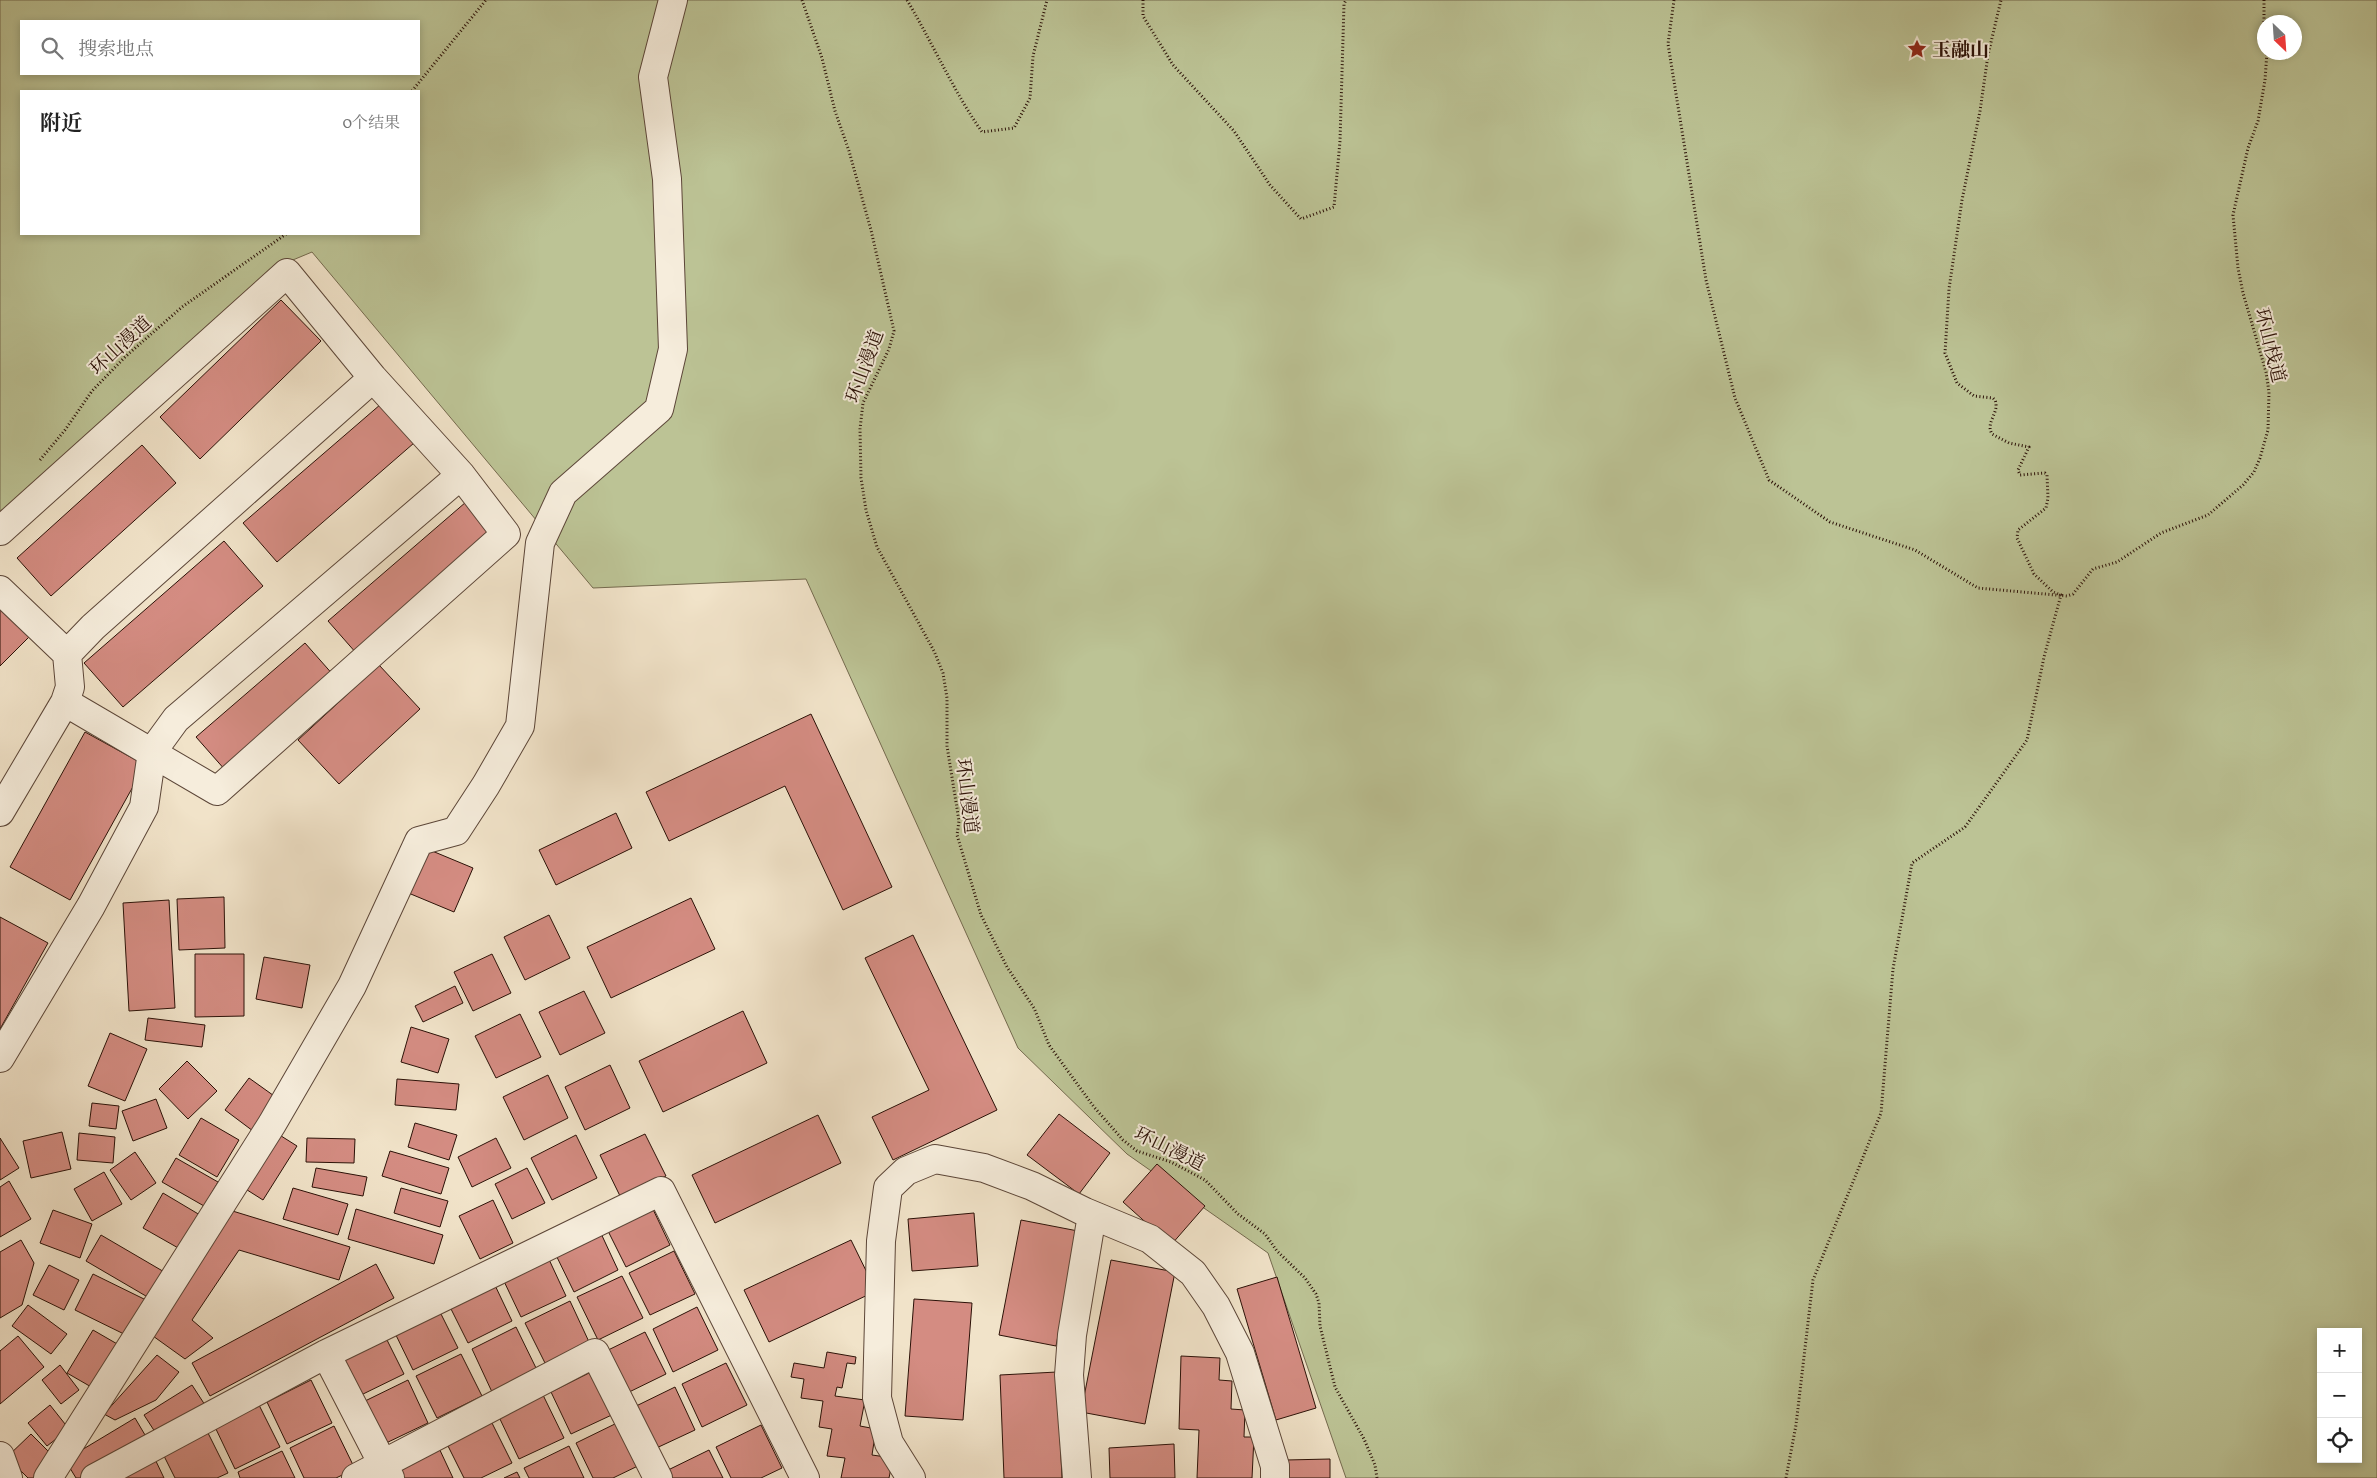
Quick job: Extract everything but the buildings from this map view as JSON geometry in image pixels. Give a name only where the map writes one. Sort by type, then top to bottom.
[{"type":"street","points":[[48,1478],[272,1124],[352,986],[419,841],[456,830],[486,785],[520,726],[540,543],[563,493],[659,409],[673,349],[668,179],[653,77],[673,0]]},
{"type":"street","points":[[0,531],[287,273],[373,378],[461,475],[506,534],[217,791],[65,702]]},
{"type":"street","points":[[67,654],[93,627],[373,378]]},
{"type":"street","points":[[0,1058],[91,906],[144,807],[152,752],[176,718],[461,475]]},
{"type":"street","points":[[0,590],[67,654],[70,687],[65,702],[0,812]]},
{"type":"street","points":[[911,1478],[889,1443],[877,1398],[881,1241],[888,1188],[906,1171],[935,1159],[984,1168],[1032,1186],[1092,1215],[1150,1238],[1193,1272],[1216,1306],[1240,1353],[1275,1466],[1275,1478]]},
{"type":"street","points":[[95,1478],[326,1354],[661,1190],[805,1478]]},
{"type":"street","points":[[1077,1478],[1069,1375],[1072,1335],[1092,1215]]},
{"type":"street","points":[[356,1478],[387,1471],[595,1353],[658,1478]]},
{"type":"street","points":[[326,1354],[387,1471]]},
{"type":"street","points":[[0,1456],[8,1478]]},
{"type":"path","points":[[413,90],[486,0]]},
{"type":"path","name":"环山漫道","points":[[802,0],[822,58],[834,111],[849,151],[871,230],[894,331],[889,348],[863,403],[860,429],[861,478],[866,510],[877,547],[934,651],[943,673],[947,698],[947,746],[959,821],[957,835],[981,915],[1007,967],[1034,1008],[1049,1045],[1094,1107],[1123,1140],[1137,1151],[1171,1162],[1205,1180],[1238,1214],[1265,1234],[1316,1294],[1319,1303],[1320,1326],[1335,1387],[1361,1432],[1373,1458],[1377,1478]]},
{"type":"path","points":[[907,0],[934,46],[959,98],[982,132],[1014,128],[1030,98],[1033,56],[1047,0]]},
{"type":"path","points":[[1143,0],[1143,16],[1173,65],[1234,131],[1270,184],[1301,219],[1334,208],[1340,141],[1344,4],[1346,0]]},
{"type":"path","points":[[1674,0],[1668,44],[1706,280],[1735,398],[1769,480],[1830,522],[1915,550],[1978,588],[2062,595]]},
{"type":"path","points":[[2001,0],[1988,55],[1980,111],[1962,200],[1948,289],[1945,353],[1957,383],[1974,396],[1993,398],[1995,400],[1996,410],[1990,425],[1992,434],[2009,443],[2029,447],[2018,470],[2020,474],[2045,473],[2047,475],[2048,498],[2046,508],[2018,530],[2017,538],[2034,574],[2053,592],[2062,595]]},
{"type":"path","points":[[2264,0],[2264,15]]},
{"type":"path","name":"环山栈道","points":[[2062,595],[2073,594],[2093,569],[2126,557],[2160,533],[2208,515],[2244,485],[2254,472],[2268,430],[2269,392],[2266,372],[2243,293],[2238,268],[2233,215],[2248,148],[2258,121],[2266,60]]},
{"type":"path","name":"环山漫道","points":[[39,461],[65,430],[92,390],[126,357],[182,307],[285,235]]},
{"type":"path","points":[[1786,1478],[1796,1425],[1813,1280],[1881,1113],[1893,969],[1912,864],[1965,827],[2027,740],[2044,657],[2062,595]]},
{"type":"green space","points":[[0,0],[2377,0],[2377,1478],[1346,1478],[1268,1253],[1127,1154],[1018,1048],[806,579],[593,588],[312,252],[288,262],[0,522]]},
{"type":"place","name":"玉融山","points":[[1917,49]]}]
